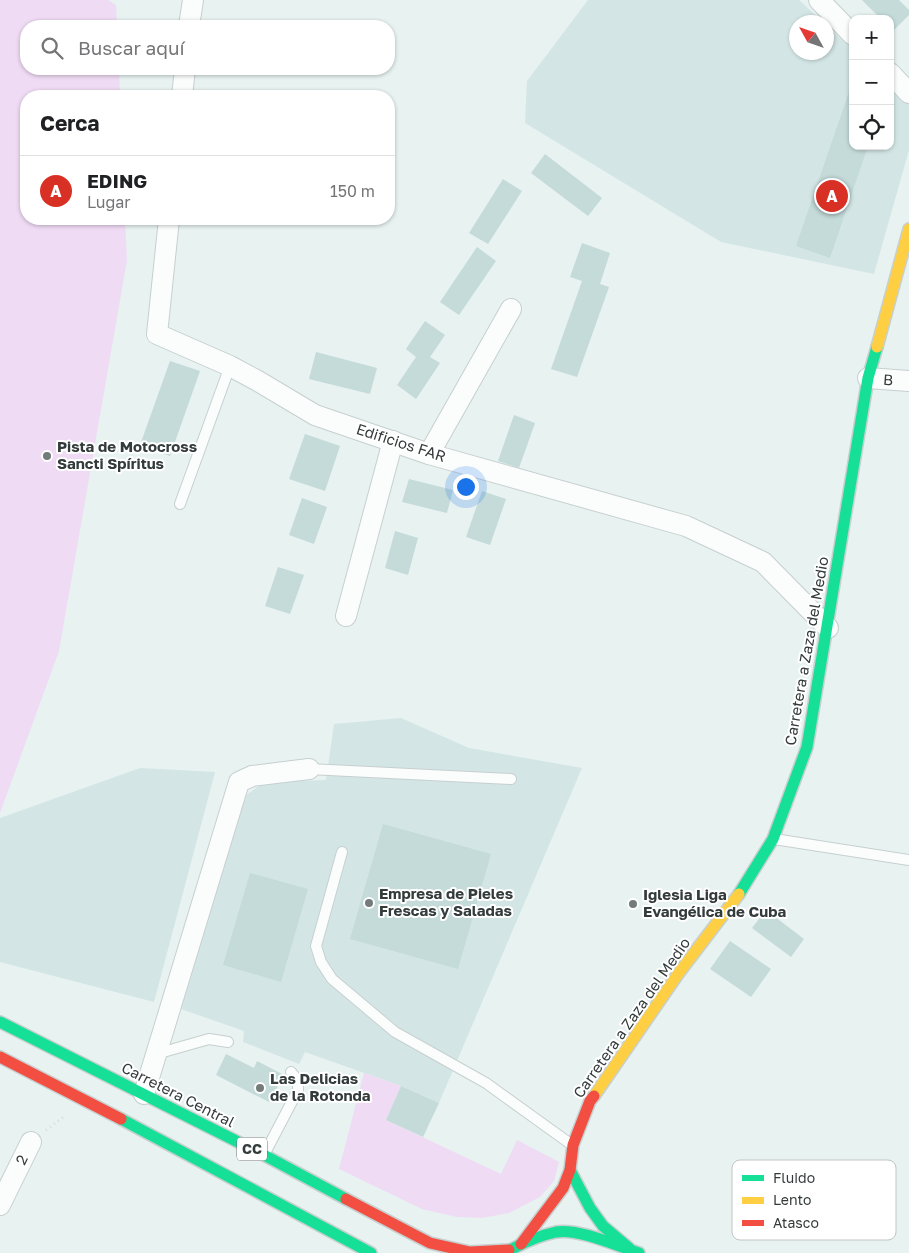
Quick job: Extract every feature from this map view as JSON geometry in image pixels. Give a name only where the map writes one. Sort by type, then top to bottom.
[{"type":"main road","name":"Carretera a Zaza del Medio","points":[[521,1244],[563,1188],[570,1170],[573,1145],[590,1100],[678,974],[732,905],[773,838],[807,747],[868,378],[909,229]]},
{"type":"main road","name":"Carretera Central","points":[[0,1022],[264,1155],[430,1243],[470,1252],[507,1251]]},
{"type":"main road","name":"CC","points":[[0,1057],[85,1100],[371,1253]]},
{"type":"main road","points":[[570,1170],[590,1208],[603,1226],[634,1251]]},
{"type":"main road","name":"CC","points":[[507,1251],[521,1244],[557,1232],[587,1235],[634,1251]]},
{"type":"street","points":[[819,0],[849,31]]},
{"type":"street","points":[[183,90],[184,75]]},
{"type":"street","points":[[894,77],[909,92]]},
{"type":"street","name":"Edificios FAR","points":[[168,225],[157,334],[230,366],[315,415],[429,454],[686,526],[763,562],[828,628]]},
{"type":"street","points":[[429,454],[511,309]]},
{"type":"street","name":"B","points":[[868,378],[909,381]]},
{"type":"street","points":[[346,616],[393,441]]},
{"type":"street","points":[[144,1094],[154,1054],[240,782],[252,776],[309,769]]},
{"type":"street","name":"2","points":[[0,1205],[31,1142]]},
{"type":"lane","points":[[180,504],[230,366]]},
{"type":"lane","points":[[309,769],[512,779]]},
{"type":"lane","points":[[773,838],[909,860]]},
{"type":"lane","points":[[342,852],[316,946],[321,962],[332,979],[395,1032],[486,1083],[573,1145]]},
{"type":"lane","points":[[154,1054],[209,1039],[228,1042]]},
{"type":"lane","points":[[264,1155],[298,1090],[298,1081],[291,1072]]},
{"type":"path","points":[[31,1142],[85,1100]]},
{"type":"shaded area","name":"Pista de Motocross Sancti Spíritus","points":[[0,0],[108,0],[116,5],[117,20],[20,20],[20,75],[119,75],[120,90],[20,90],[20,225],[125,225],[127,260],[59,651],[0,813]]},
{"type":"shaded area","points":[[588,0],[799,0],[815,15],[789,15],[789,60],[834,60],[834,32],[849,46],[849,150],[894,150],[894,90],[909,103],[909,150],[874,274],[721,242],[525,123],[527,81]]},
{"type":"shaded area","name":"Empresa de Pieles Frescas y Saladas","points":[[401,718],[469,748],[582,768],[439,1103],[401,1086],[305,1052],[299,1064],[243,1042],[244,1031],[181,1009],[245,796],[264,782],[326,780],[334,724]]},
{"type":"shaded area","points":[[140,768],[215,772],[154,1002],[0,962],[0,818]]},
{"type":"shaded area","points":[[364,1073],[401,1086],[386,1120],[501,1174],[517,1140],[559,1162],[554,1181],[540,1197],[509,1213],[482,1218],[457,1217],[422,1209],[339,1169]]},
{"type":"building","points":[[862,0],[899,0],[909,10],[909,15],[894,30],[894,15],[877,15]]},
{"type":"building","points":[[849,92],[849,150],[867,150],[830,258],[796,246]]},
{"type":"building","points":[[545,154],[602,198],[588,216],[531,173]]},
{"type":"building","points":[[503,179],[522,191],[488,244],[469,233]]},
{"type":"building","points":[[582,243],[610,253],[600,284],[609,287],[577,377],[551,369],[582,281],[570,277]]},
{"type":"building","points":[[477,247],[496,261],[459,315],[440,302]]},
{"type":"building","points":[[425,321],[445,335],[430,357],[440,363],[416,399],[397,385],[416,357],[406,349]]},
{"type":"building","points":[[316,352],[377,368],[370,394],[309,379]]},
{"type":"building","points":[[170,361],[200,371],[170,456],[140,445]]},
{"type":"building","points":[[514,415],[535,423],[519,468],[498,461]]},
{"type":"building","points":[[305,434],[340,446],[325,491],[289,479]]},
{"type":"building","points":[[409,479],[453,490],[447,513],[402,502]]},
{"type":"building","points":[[482,491],[506,499],[490,545],[466,537]]},
{"type":"building","points":[[302,498],[327,507],[314,544],[289,535]]},
{"type":"building","points":[[395,531],[418,538],[408,575],[385,568]]},
{"type":"building","points":[[278,567],[304,575],[290,614],[265,606]]},
{"type":"building","points":[[383,824],[491,854],[458,969],[350,939]]},
{"type":"building","points":[[250,873],[308,889],[281,982],[223,965]]},
{"type":"building","points":[[766,910],[804,939],[791,957],[752,928]]},
{"type":"building","points":[[730,941],[771,969],[751,997],[710,969]]},
{"type":"building","name":"Las Delicias de la Rotonda","points":[[226,1054],[254,1068],[257,1061],[284,1075],[269,1102],[216,1075]]},
{"type":"building","points":[[401,1086],[439,1103],[423,1137],[386,1120]]},
{"type":"traffic: fast","points":[[739,894],[773,839],[807,747],[868,378],[877,347]]},
{"type":"traffic: fast","points":[[0,1022],[264,1155],[346,1199]]},
{"type":"traffic: fast","points":[[121,1119],[371,1253]]},
{"type":"traffic: fast","points":[[570,1170],[590,1208],[603,1226],[629,1248]]},
{"type":"traffic: fast","points":[[505,1253],[536,1238],[565,1231],[598,1238],[639,1253]]},
{"type":"traffic: slow","points":[[877,347],[909,229]]},
{"type":"traffic: slow","points":[[594,1096],[678,974],[739,894]]},
{"type":"traffic: jam","points":[[0,1057],[121,1119]]},
{"type":"traffic: jam","points":[[521,1244],[563,1188],[570,1170],[573,1145],[590,1101],[594,1096]]},
{"type":"traffic: jam","points":[[346,1199],[430,1243],[470,1252],[509,1250]]},
{"type":"place","name":"EDING","points":[[832,196]]},
{"type":"place","name":"Pista de Motocross Sancti Spíritus","points":[[47,456]]},
{"type":"place","name":"Empresa de Pieles Frescas y Saladas","points":[[369,903]]},
{"type":"place","name":"Iglesia Liga Evangélica de Cuba","points":[[633,904]]},
{"type":"place","name":"Las Delicias de la Rotonda","points":[[260,1088]]}]
